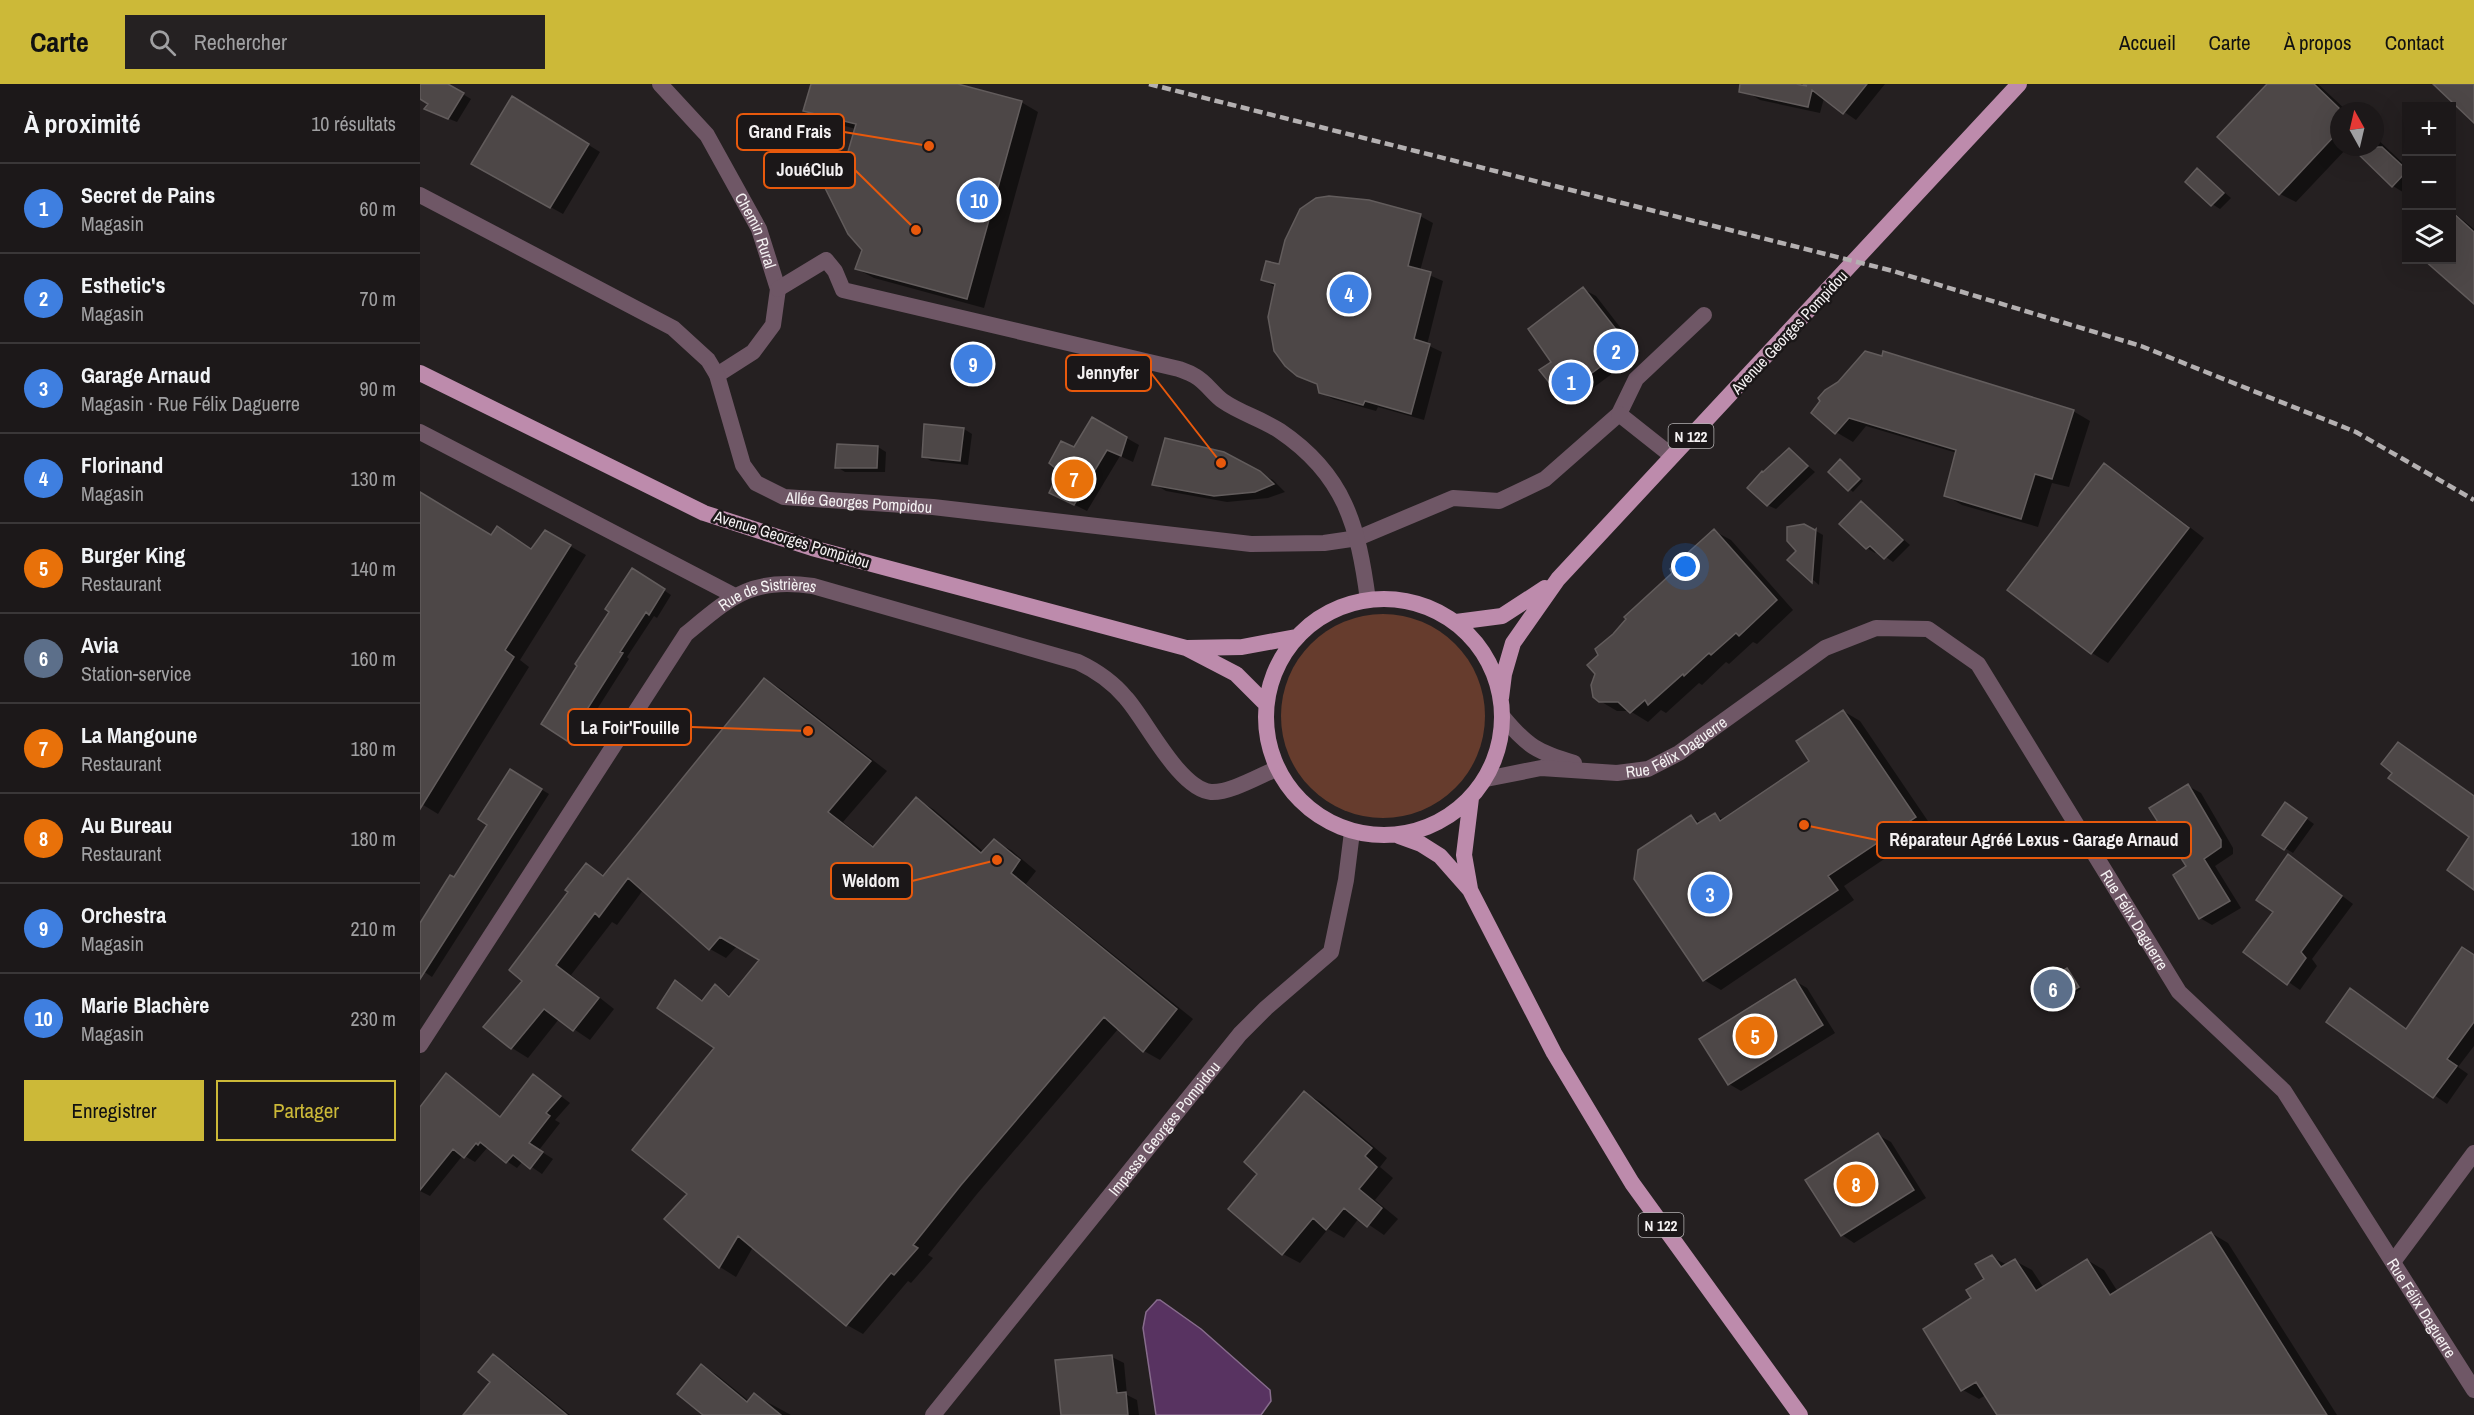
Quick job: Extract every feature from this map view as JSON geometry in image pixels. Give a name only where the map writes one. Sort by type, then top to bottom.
[{"type":"main road","name":"Avenue Georges Pompidou","points":[[1502,698],[1504,674],[1513,643],[1558,579],[2019,84]]},
{"type":"main road","name":"Avenue Georges Pompidou","points":[[420,374],[704,513],[812,548],[1186,648]]},
{"type":"main road","name":"Avenue Georges Pompidou","points":[[1456,622],[1502,616],[1528,601],[1558,579]]},
{"type":"main road","points":[[1368,600],[1399,600],[1419,604],[1456,622],[1473,638],[1486,656],[1496,676],[1502,698],[1503,717],[1500,743],[1485,779],[1471,798],[1455,812],[1437,824],[1417,831],[1374,836],[1352,832],[1321,818],[1295,797],[1276,769],[1266,736],[1265,703],[1276,668],[1296,636],[1317,619],[1342,606],[1368,600]]},
{"type":"main road","points":[[1186,648],[1242,647],[1296,636]]},
{"type":"main road","points":[[1186,648],[1236,674],[1265,703]]},
{"type":"main road","name":"N 122","points":[[1470,890],[1464,855],[1471,798]]},
{"type":"main road","name":"N 122","points":[[1397,835],[1421,844],[1440,856],[1470,890],[1554,1053],[1632,1183],[1800,1415]]},
{"type":"street","name":"Chemin Rural","points":[[660,84],[707,135],[759,229],[778,289],[773,326],[753,352],[717,375]]},
{"type":"street","name":"Allée Georges Pompidou","points":[[420,195],[672,328],[708,360],[717,375],[743,465],[756,483],[784,497],[933,507],[1251,544],[1324,543],[1358,538],[1453,498],[1499,501],[1518,493],[1545,479],[1619,414]]},
{"type":"street","points":[[778,289],[826,260],[835,270],[843,290],[1179,369],[1197,376],[1222,401],[1281,431],[1334,483],[1353,520],[1368,600]]},
{"type":"street","points":[[1672,456],[1619,414],[1636,379],[1704,315]]},
{"type":"street","points":[[420,432],[735,596]]},
{"type":"street","name":"Rue de Sistrières","points":[[420,1045],[686,634],[728,599],[751,589],[787,582],[813,586],[1078,662],[1103,675],[1126,698],[1171,760],[1191,783],[1200,788],[1212,792],[1234,787],[1276,769]]},
{"type":"street","name":"Rue Félix Daguerre","points":[[1485,779],[1541,768],[1632,772],[1648,769],[1679,753],[1825,648],[1876,628],[1928,629],[1978,664],[2179,992],[2284,1091],[2474,1390]]},
{"type":"street","name":"Rue Félix Daguerre","points":[[1503,717],[1519,736],[1536,750],[1603,771]]},
{"type":"street","name":"Impasse Georges Pompidou","points":[[933,1415],[1240,1034],[1330,952],[1346,880],[1352,832]]},
{"type":"street","points":[[2393,1262],[2474,1153]]},
{"type":"shaded area","points":[[1383,614],[1403,616],[1431,626],[1448,637],[1462,651],[1477,677],[1483,696],[1485,716],[1483,736],[1473,764],[1462,781],[1448,795],[1422,810],[1403,816],[1383,818],[1363,816],[1335,806],[1318,795],[1304,781],[1289,755],[1283,736],[1281,716],[1283,696],[1293,668],[1304,651],[1318,637],[1344,622],[1363,616]]},
{"type":"shaded area","points":[[1157,1300],[1201,1329],[1270,1390],[1271,1401],[1261,1415],[1156,1415],[1143,1328],[1146,1312]]},
{"type":"building","points":[[420,84],[448,84],[464,93],[448,119],[424,109],[428,104],[420,99]]},
{"type":"building","points":[[811,84],[958,84],[1022,101],[967,299],[855,269],[862,250],[848,234],[823,184],[827,164],[843,169],[856,124],[803,111]]},
{"type":"building","points":[[1740,84],[1807,86],[1803,84],[1867,84],[1843,114],[1812,90],[1808,107],[1739,92]]},
{"type":"building","points":[[2267,84],[2314,84],[2333,102],[2330,102],[2330,141],[2279,195],[2217,137]]},
{"type":"building","points":[[2433,84],[2474,84],[2474,123],[2456,106],[2456,102],[2452,102]]},
{"type":"building","points":[[512,96],[589,144],[550,208],[471,164]]},
{"type":"building","points":[[2384,149],[2402,165],[2402,176],[2392,187],[2360,156],[2384,156]]},
{"type":"building","points":[[2197,168],[2224,193],[2211,206],[2185,182]]},
{"type":"building","points":[[1329,196],[1369,200],[1421,214],[1408,266],[1431,272],[1414,339],[1430,344],[1411,414],[1365,401],[1363,405],[1319,393],[1317,384],[1297,376],[1285,366],[1274,351],[1268,317],[1275,284],[1261,280],[1266,261],[1279,264],[1285,240],[1300,209],[1316,198]]},
{"type":"building","points":[[2456,216],[2474,232],[2474,304],[2429,264],[2456,264]]},
{"type":"building","points":[[1583,287],[1629,346],[1560,396],[1539,370],[1551,362],[1528,329]]},
{"type":"building","points":[[1865,351],[1882,356],[1883,351],[2074,410],[2052,479],[2035,474],[2021,519],[1944,496],[1956,450],[1849,418],[1835,434],[1811,413],[1820,401],[1818,398],[1825,390],[1838,382]]},
{"type":"building","points":[[1092,417],[1127,437],[1121,456],[1107,450],[1074,505],[1049,493],[1059,471],[1049,463],[1061,441],[1074,447]]},
{"type":"building","points":[[924,424],[964,428],[960,461],[922,457]]},
{"type":"building","points":[[1165,438],[1224,452],[1260,471],[1274,484],[1255,492],[1214,496],[1152,485]]},
{"type":"building","points":[[837,444],[878,446],[877,468],[835,468]]},
{"type":"building","points":[[1789,448],[1808,466],[1767,506],[1747,488],[1762,471]]},
{"type":"building","points":[[1840,459],[1860,479],[1848,491],[1828,472]]},
{"type":"building","points":[[2104,463],[2189,528],[2091,654],[2007,590]]},
{"type":"building","points":[[420,492],[491,535],[497,526],[531,549],[545,530],[571,545],[505,650],[514,657],[420,809]]},
{"type":"building","points":[[1861,501],[1903,540],[1884,559],[1870,546],[1866,549],[1839,524]]},
{"type":"building","points":[[1804,524],[1816,529],[1812,583],[1787,560],[1796,551],[1787,541],[1787,527]]},
{"type":"building","points":[[1714,529],[1777,600],[1739,636],[1736,633],[1711,655],[1709,653],[1648,705],[1645,700],[1630,713],[1618,702],[1599,702],[1593,697],[1591,685],[1595,674],[1587,665],[1598,655],[1595,649],[1613,634],[1626,619],[1624,617],[1672,573],[1670,569]]},
{"type":"building","points":[[632,568],[665,589],[649,615],[646,612],[620,652],[623,653],[567,741],[541,724],[577,666],[575,664],[609,612],[605,609]]},
{"type":"building","points":[[764,678],[871,761],[828,812],[873,847],[916,797],[981,853],[994,839],[1020,860],[1011,873],[1177,1009],[1143,1052],[1104,1017],[961,1185],[913,1245],[918,1248],[894,1275],[891,1273],[846,1326],[738,1236],[719,1268],[664,1219],[687,1194],[632,1150],[714,1048],[657,1008],[675,980],[702,1001],[715,984],[729,997],[759,960],[720,937],[709,950],[628,878],[599,917],[595,913],[556,965],[599,998],[573,1031],[544,1009],[511,1049],[483,1027],[522,981],[509,970],[568,892],[565,890],[586,863],[603,876]]},
{"type":"building","points":[[1843,710],[1916,817],[1828,876],[1838,890],[1703,981],[1634,879],[1638,850],[1691,815],[1697,824],[1715,813],[1720,821],[1809,761],[1796,741]]},
{"type":"building","points":[[2398,742],[2474,796],[2474,890],[2447,870],[2469,837],[2388,778],[2392,773],[2381,764]]},
{"type":"building","points":[[510,769],[542,789],[420,979],[420,923],[450,875],[454,877],[487,825],[478,819]]},
{"type":"building","points":[[2188,784],[2221,840],[2221,847],[2204,859],[2230,901],[2199,919],[2173,875],[2186,866],[2149,808]]},
{"type":"building","points":[[2285,802],[2307,818],[2284,850],[2262,835]]},
{"type":"building","points":[[2288,854],[2342,896],[2301,952],[2306,958],[2287,985],[2243,952],[2273,912],[2256,900]]},
{"type":"building","points":[[2462,947],[2474,955],[2474,1022],[2447,1059],[2457,1066],[2433,1098],[2326,1022],[2350,988],[2406,1029]]},
{"type":"building","points":[[2067,968],[2079,987],[2045,1009],[2033,991]]},
{"type":"building","points":[[1795,979],[1823,1025],[1728,1085],[1699,1039]]},
{"type":"building","points":[[446,1073],[500,1117],[533,1074],[561,1096],[546,1113],[550,1116],[529,1143],[543,1152],[530,1169],[513,1155],[506,1163],[480,1142],[478,1145],[476,1143],[464,1158],[453,1149],[420,1190],[420,1107]]},
{"type":"building","points":[[1304,1091],[1372,1148],[1365,1156],[1377,1167],[1359,1189],[1382,1208],[1367,1227],[1344,1208],[1326,1230],[1313,1218],[1282,1255],[1228,1209],[1257,1174],[1244,1162]]},
{"type":"building","points":[[1878,1133],[1914,1190],[1841,1236],[1805,1180]]},
{"type":"building","points":[[2211,1232],[2327,1415],[1997,1415],[1976,1382],[1961,1391],[1923,1329],[1971,1298],[1966,1290],[1984,1279],[1975,1264],[1992,1255],[2001,1267],[2015,1259],[2036,1291],[2087,1259],[2110,1295]]},
{"type":"building","points":[[493,1354],[567,1415],[463,1415],[490,1382],[478,1372]]},
{"type":"building","points":[[1112,1355],[1117,1393],[1126,1392],[1128,1415],[1061,1415],[1055,1360]]},
{"type":"building","points":[[701,1364],[747,1402],[754,1393],[781,1415],[703,1415],[677,1394]]},
{"type":"railway","points":[[1149,84],[1893,271],[2141,346],[2356,432],[2474,500]]},
{"type":"place","name":"Grand Frais","points":[[929,146]]},
{"type":"place","name":"Marie Blachère","points":[[979,200]]},
{"type":"place","name":"JouéClub","points":[[916,230]]},
{"type":"place","name":"Florinand","points":[[1349,294]]},
{"type":"place","name":"Esthetic's","points":[[1616,351]]},
{"type":"place","name":"Orchestra","points":[[973,364]]},
{"type":"place","name":"Secret de Pains","points":[[1571,382]]},
{"type":"place","name":"Jennyfer","points":[[1221,463]]},
{"type":"place","name":"La Mangoune","points":[[1074,479]]},
{"type":"place","name":"La Foir'Fouille","points":[[808,731]]},
{"type":"place","name":"Réparateur Agréé Lexus - Garage Arnaud","points":[[1804,825]]},
{"type":"place","name":"Weldom","points":[[997,860]]},
{"type":"place","name":"Garage Arnaud","points":[[1710,894]]},
{"type":"place","name":"Avia","points":[[2053,989]]},
{"type":"place","name":"Burger King","points":[[1755,1036]]},
{"type":"place","name":"Au Bureau","points":[[1856,1184]]}]
